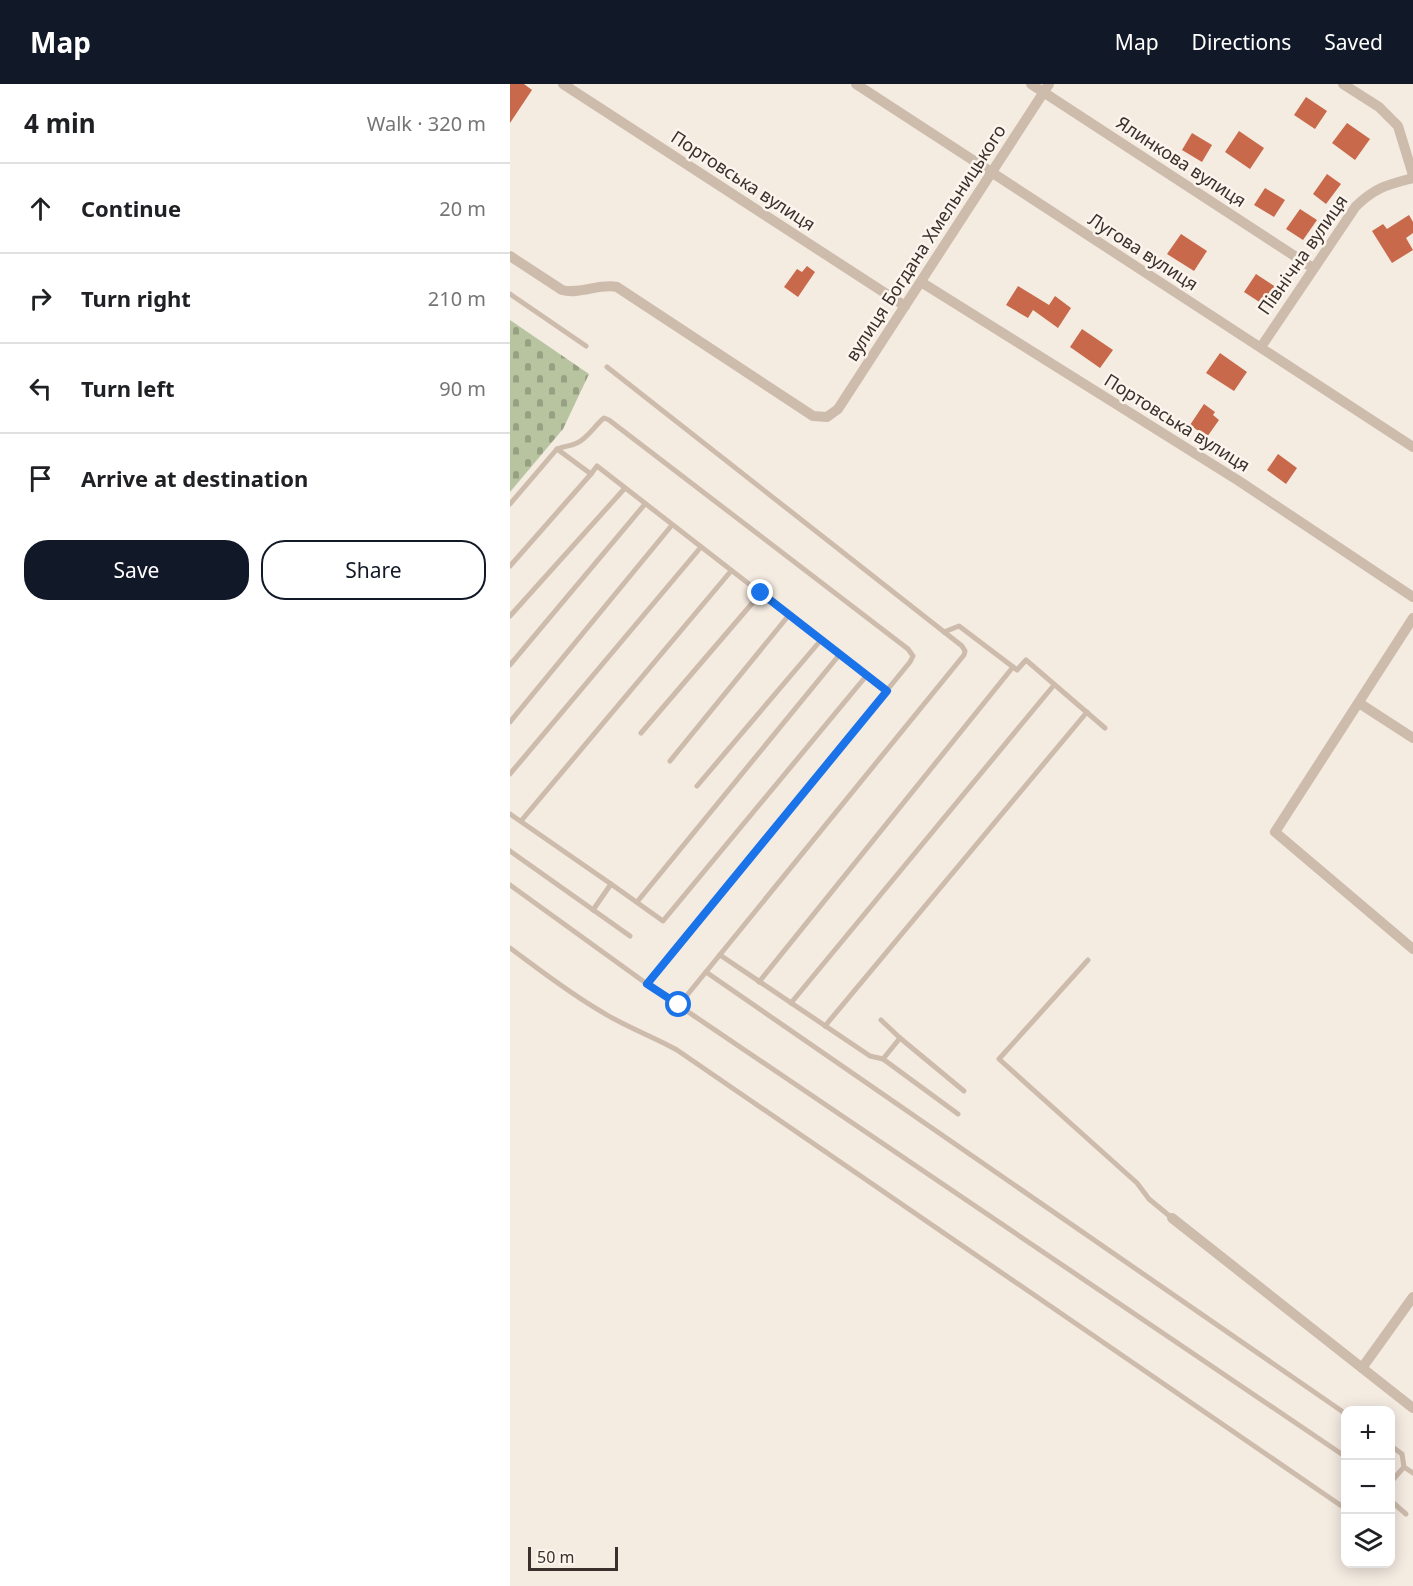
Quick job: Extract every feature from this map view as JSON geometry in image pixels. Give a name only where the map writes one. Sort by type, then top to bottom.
[{"type":"street","name":"Портовська вулиця","points":[[563,84],[905,306]]},
{"type":"street","name":"Лугова вулиця","points":[[856,84],[1413,447]]},
{"type":"street","name":"Ялинкова вулиця","points":[[1031,84],[1046,88],[1313,268]]},
{"type":"street","points":[[1343,84],[1378,107],[1398,126],[1413,176]]},
{"type":"street","name":"вулиця Богдана Хмельницького","points":[[510,256],[562,290],[569,292],[609,285],[617,287],[813,416],[827,417],[838,408],[1046,88]]},
{"type":"street","name":"Північна вулиця","points":[[1261,347],[1356,206],[1368,194],[1382,186],[1413,176]]},
{"type":"street","name":"Портовська вулиця","points":[[921,282],[1239,482],[1413,597]]},
{"type":"street","points":[[1413,618],[1275,832],[1413,949]]},
{"type":"street","points":[[1359,703],[1413,738]]},
{"type":"street","points":[[1172,1218],[1413,1407]]},
{"type":"street","points":[[1362,1368],[1413,1297]]},
{"type":"lane","points":[[510,294],[586,346]]},
{"type":"lane","points":[[607,367],[962,646],[965,651],[679,1005]]},
{"type":"lane","points":[[510,504],[557,449],[578,443],[604,418],[908,649],[913,656],[887,691],[647,984]]},
{"type":"lane","points":[[557,449],[591,474]]},
{"type":"lane","points":[[510,566],[597,466],[887,691]]},
{"type":"lane","points":[[510,616],[625,488]]},
{"type":"lane","points":[[510,665],[645,504]]},
{"type":"lane","points":[[510,722],[672,525]]},
{"type":"lane","points":[[510,774],[701,547]]},
{"type":"lane","points":[[521,821],[731,571]]},
{"type":"lane","points":[[641,733],[761,593]]},
{"type":"lane","points":[[670,761],[789,615]]},
{"type":"lane","points":[[944,632],[959,626],[1017,670],[1026,660],[1105,728]]},
{"type":"lane","points":[[697,786],[821,640]]},
{"type":"lane","points":[[637,902],[840,654]]},
{"type":"lane","points":[[759,982],[1013,667]]},
{"type":"lane","points":[[510,814],[663,921],[867,675]]},
{"type":"lane","points":[[791,1003],[1054,685]]},
{"type":"lane","points":[[825,1026],[1087,712]]},
{"type":"lane","points":[[510,851],[630,936]]},
{"type":"lane","points":[[592,910],[611,884]]},
{"type":"lane","points":[[510,885],[647,984],[1341,1454]]},
{"type":"lane","points":[[510,948],[573,995],[631,1028],[654,1037],[677,1050],[1341,1506]]},
{"type":"lane","points":[[720,955],[870,1056],[883,1059],[958,1114]]},
{"type":"lane","points":[[1088,960],[999,1059],[1137,1183],[1149,1199],[1172,1218]]},
{"type":"lane","points":[[706,972],[1341,1411]]},
{"type":"lane","points":[[881,1020],[964,1091]]},
{"type":"lane","points":[[883,1059],[900,1038]]},
{"type":"lane","points":[[1395,1449],[1402,1454],[1404,1467],[1413,1473]]},
{"type":"lane","points":[[1395,1477],[1404,1467]]},
{"type":"lane","points":[[1395,1504],[1406,1514]]},
{"type":"green space","points":[[510,320],[589,374],[563,429],[510,492]]},
{"type":"building","points":[[510,84],[524,84],[532,90],[510,123]]},
{"type":"building","points":[[1306,97],[1327,111],[1315,129],[1294,115]]},
{"type":"building","points":[[1347,123],[1370,139],[1355,160],[1332,143]]},
{"type":"building","points":[[1239,131],[1264,148],[1250,169],[1225,152]]},
{"type":"building","points":[[1192,133],[1212,145],[1202,162],[1182,150]]},
{"type":"building","points":[[1327,174],[1341,184],[1326,204],[1313,194]]},
{"type":"building","points":[[1265,188],[1285,200],[1274,217],[1254,205]]},
{"type":"building","points":[[1300,209],[1317,220],[1303,240],[1286,229]]},
{"type":"building","points":[[1409,215],[1413,222],[1413,233],[1406,238],[1413,250],[1392,263],[1372,231],[1383,224],[1387,229]]},
{"type":"building","points":[[1181,234],[1207,251],[1194,271],[1167,254]]},
{"type":"building","points":[[807,266],[815,272],[798,297],[784,287],[797,269],[802,272]]},
{"type":"building","points":[[1256,274],[1279,289],[1267,307],[1244,292]]},
{"type":"building","points":[[1018,286],[1049,305],[1055,296],[1071,308],[1058,328],[1033,310],[1028,318],[1006,305]]},
{"type":"building","points":[[1082,329],[1113,350],[1100,368],[1070,347]]},
{"type":"building","points":[[1220,353],[1247,372],[1234,391],[1206,373]]},
{"type":"building","points":[[1204,404],[1215,412],[1213,415],[1219,420],[1207,437],[1190,425]]},
{"type":"building","points":[[1278,454],[1297,468],[1286,484],[1267,470]]},
{"type":"route","points":[[679,1005],[647,984],[887,691],[761,593]]}]
